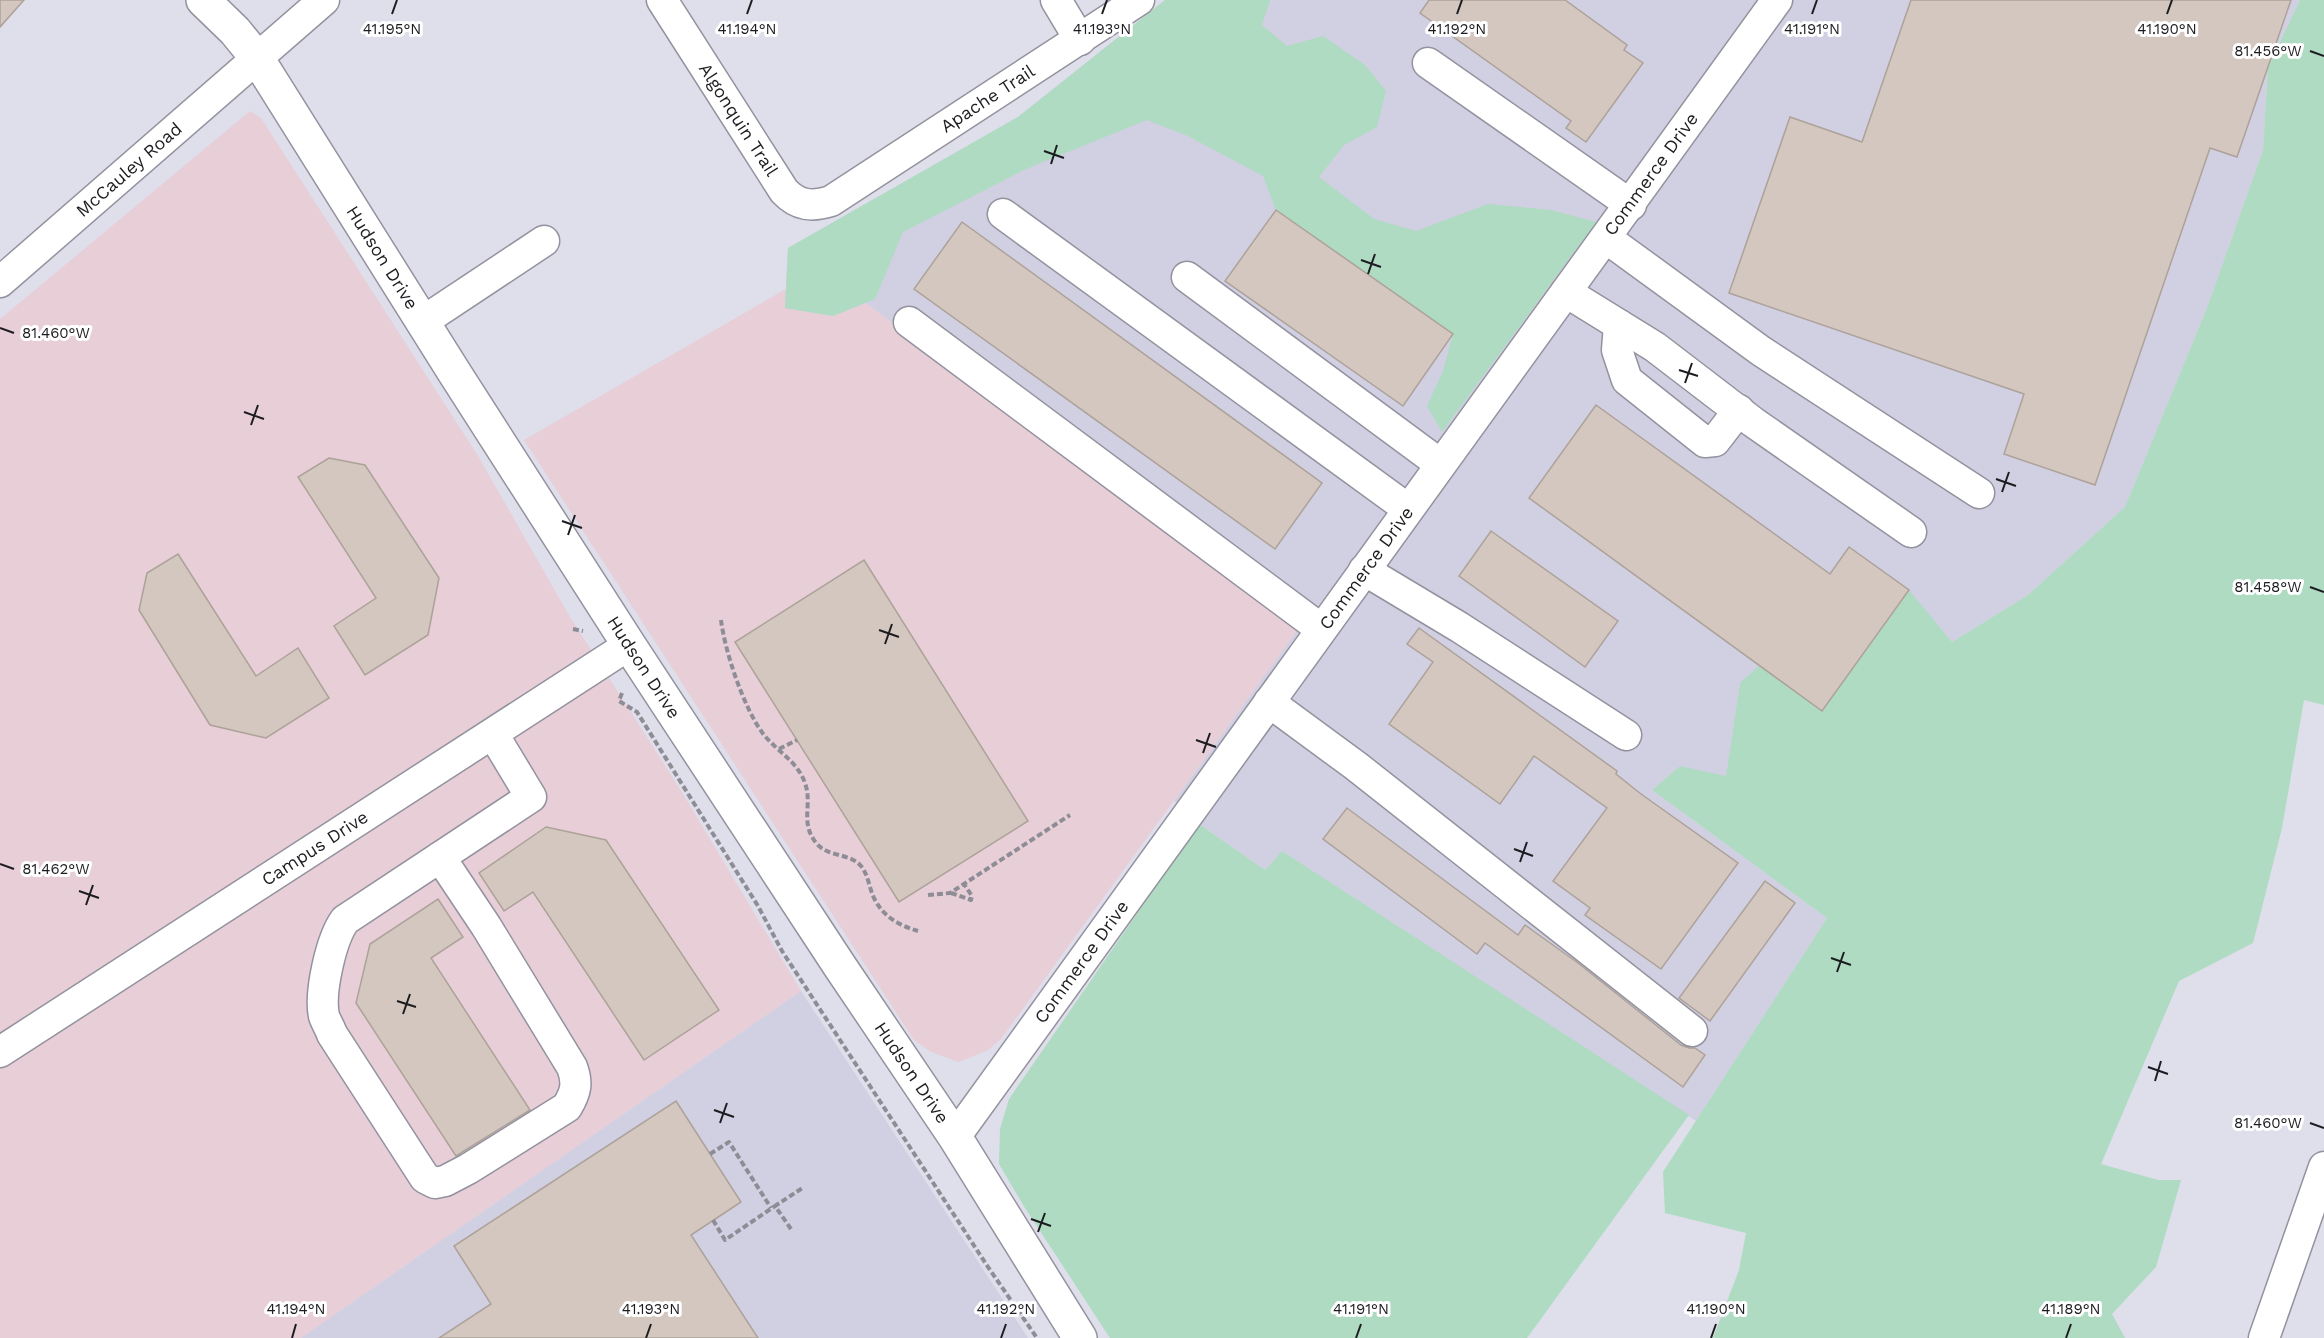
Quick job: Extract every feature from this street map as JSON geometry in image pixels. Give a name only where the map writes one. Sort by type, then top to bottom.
[{"type":"main road","name":"Hudson Drive","points":[[203,0],[235,31],[257,58],[422,322],[629,645],[955,1137],[1080,1338]]},
{"type":"street","name":"McCauley Road","points":[[0,282],[324,0]]},
{"type":"street","name":"Algonquin Trail","points":[[662,0],[784,191],[791,198],[809,205],[819,205],[836,198]]},
{"type":"street","points":[[1056,0],[1080,40]]},
{"type":"street","name":"Apache Trail","points":[[836,198],[1139,0]]},
{"type":"street","name":"Commerce Drive","points":[[955,1137],[1777,0]]},
{"type":"street","points":[[1428,63],[1630,204]]},
{"type":"street","points":[[1003,214],[1408,509]]},
{"type":"street","points":[[1606,238],[1761,351],[1980,493]]},
{"type":"street","points":[[422,322],[544,241]]},
{"type":"street","points":[[1187,277],[1440,464]]},
{"type":"street","points":[[1566,292],[1655,347],[1738,410],[1911,532]]},
{"type":"street","points":[[909,322],[1321,629]]},
{"type":"street","points":[[1619,325],[1617,350],[1627,380],[1705,442],[1714,441],[1738,410]]},
{"type":"street","points":[[1364,570],[1459,627],[1626,735]]},
{"type":"street","name":"Campus Drive","points":[[0,1052],[629,645]]},
{"type":"street","points":[[1269,702],[1356,766],[1692,1031]]},
{"type":"street","points":[[440,857],[486,926],[572,1067],[577,1081],[575,1094],[567,1107],[468,1169],[445,1181],[435,1183],[425,1178],[332,1034],[324,1017],[324,998],[332,946],[338,929],[345,920],[440,857],[531,797],[493,734]]},
{"type":"street","points":[[2264,1338],[2324,1167]]},
{"type":"path","points":[[721,620],[723,637],[751,714],[765,736],[797,766],[806,785],[808,804],[806,822],[818,845],[860,865],[875,900],[887,915],[902,926],[918,931]]},
{"type":"path","points":[[573,629],[584,631]]},
{"type":"path","points":[[622,693],[619,701],[636,712],[752,896],[782,951],[988,1267],[1037,1338]]},
{"type":"path","points":[[779,749],[797,740]]},
{"type":"path","points":[[950,893],[1070,815]]},
{"type":"path","points":[[928,895],[950,893],[971,900],[972,896],[964,884]]},
{"type":"path","points":[[710,1154],[729,1142],[773,1207],[791,1229]]},
{"type":"path","points":[[713,1220],[725,1240],[804,1187]]},
{"type":"shaded area","points":[[1165,0],[2300,0],[2268,67],[2263,150],[2207,308],[2125,507],[2028,595],[1952,642],[1909,591],[1822,711],[1740,684],[1726,777],[1680,766],[1652,790],[1827,918],[1696,1121],[1282,851],[1265,870],[1199,824],[1174,801],[1299,628],[866,303],[833,316],[785,308],[788,248],[1018,117]]},
{"type":"shaded area","points":[[250,111],[261,118],[478,456],[570,617],[680,789],[801,991],[301,1338],[0,1338],[0,319]]},
{"type":"shaded area","points":[[786,289],[786,308],[833,316],[866,303],[1299,628],[1001,1039],[988,1050],[959,1062],[931,1052],[914,1040],[524,440]]},
{"type":"shaded area","points":[[801,991],[1028,1338],[301,1338]]},
{"type":"green space","points":[[1165,0],[1270,0],[1262,25],[1287,46],[1323,36],[1365,65],[1386,91],[1377,127],[1344,145],[1319,177],[1374,219],[1416,231],[1488,204],[1551,210],[1596,222],[1442,432],[1427,406],[1443,371],[1453,334],[1276,210],[1263,176],[1188,136],[1147,120],[1026,169],[903,232],[875,299],[833,316],[785,308],[788,248],[1018,117]]},
{"type":"green space","points":[[2300,0],[2324,0],[2324,705],[2304,700],[2282,828],[2253,943],[2179,981],[2101,1164],[2158,1180],[2181,1180],[2156,1267],[2112,1314],[2125,1338],[1713,1338],[1739,1270],[1746,1233],[1665,1213],[1663,1172],[1827,918],[1652,790],[1680,766],[1726,776],[1740,683],[1760,665],[1822,710],[1909,590],[1952,642],[2028,595],[2125,507],[2207,308],[2263,150],[2268,67]]},
{"type":"green space","points":[[1199,824],[1265,870],[1282,851],[1689,1115],[1527,1338],[1110,1338],[1025,1208],[999,1164],[1000,1129],[1009,1099]]},
{"type":"building","points":[[0,0],[24,0],[0,27]]},
{"type":"building","points":[[1429,0],[1565,0],[1627,45],[1624,50],[1643,63],[1586,142],[1566,128],[1571,121],[1420,13]]},
{"type":"building","points":[[1911,0],[2291,0],[2237,157],[2210,148],[2095,485],[2004,454],[2024,394],[1729,293],[1790,117],[1862,142]]},
{"type":"building","points":[[1276,210],[1453,334],[1403,406],[1225,281]]},
{"type":"building","points":[[962,222],[1322,483],[1275,549],[914,289]]},
{"type":"building","points":[[1596,405],[1830,574],[1849,547],[1909,590],[1822,711],[1529,498]]},
{"type":"building","points":[[329,458],[365,465],[439,578],[428,635],[365,675],[334,626],[376,598],[298,477]]},
{"type":"building","points":[[1491,531],[1618,621],[1585,667],[1459,576]]},
{"type":"building","points":[[178,554],[256,676],[298,648],[329,698],[266,738],[210,725],[139,610],[147,573]]},
{"type":"building","points":[[864,560],[1028,821],[899,902],[735,642]]},
{"type":"building","points":[[1419,628],[1617,771],[1616,774],[1641,794],[1738,863],[1661,969],[1585,915],[1590,908],[1553,881],[1607,808],[1534,756],[1500,804],[1389,724],[1433,662],[1407,644]]},
{"type":"building","points":[[1347,808],[1518,935],[1525,925],[1578,963],[1681,1045],[1695,1048],[1705,1055],[1683,1087],[1485,943],[1477,954],[1323,839]]},
{"type":"building","points":[[546,827],[606,840],[719,1010],[644,1060],[533,892],[504,911],[479,873]]},
{"type":"building","points":[[1765,881],[1795,903],[1710,1021],[1679,998]]},
{"type":"building","points":[[438,899],[463,937],[431,958],[530,1110],[456,1156],[356,1003],[370,944]]},
{"type":"building","points":[[676,1101],[741,1202],[691,1235],[758,1338],[439,1338],[491,1304],[454,1246]]}]
